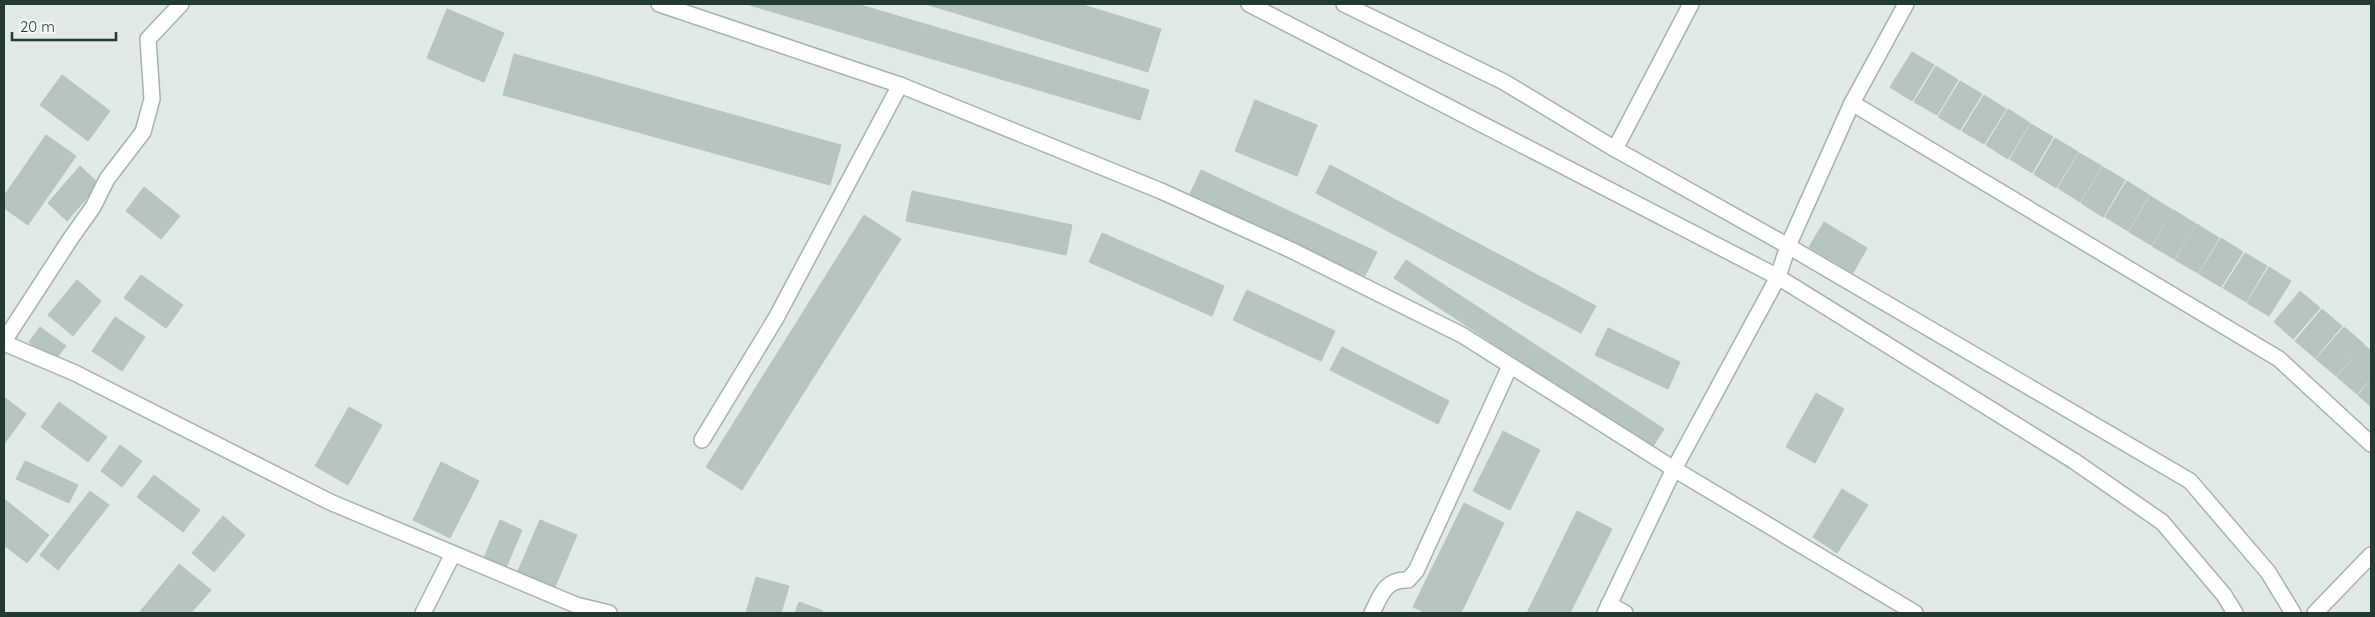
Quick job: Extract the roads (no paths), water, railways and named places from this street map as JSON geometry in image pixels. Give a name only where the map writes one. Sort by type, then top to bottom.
[{"type":"street","points":[[181,4],[148,39],[152,99],[143,132],[107,179],[93,207],[4,342],[75,373],[330,502],[576,604],[609,613]]},
{"type":"street","points":[[659,4],[900,85],[1161,191],[1291,250],[1462,335],[1674,469],[1914,613]]},
{"type":"street","points":[[1344,4],[1504,82],[1615,149],[1788,246],[2190,481],[2268,572],[2293,613]]},
{"type":"street","points":[[1615,149],[1692,4]]},
{"type":"street","points":[[1625,613],[1607,609],[1674,469],[1778,277],[1788,246],[1852,103],[1906,4]]},
{"type":"street","points":[[1254,5],[1778,277],[2074,461],[2162,522],[2224,595],[2235,613]]},
{"type":"street","points":[[702,440],[776,318],[900,85]]},
{"type":"street","points":[[1852,103],[2279,359],[2371,444]]},
{"type":"street","points":[[1372,613],[1383,590],[1389,584],[1398,580],[1408,580],[1416,572],[1510,366]]},
{"type":"street","points":[[424,613],[453,554]]},
{"type":"street","points":[[2315,613],[2371,555]]}]
